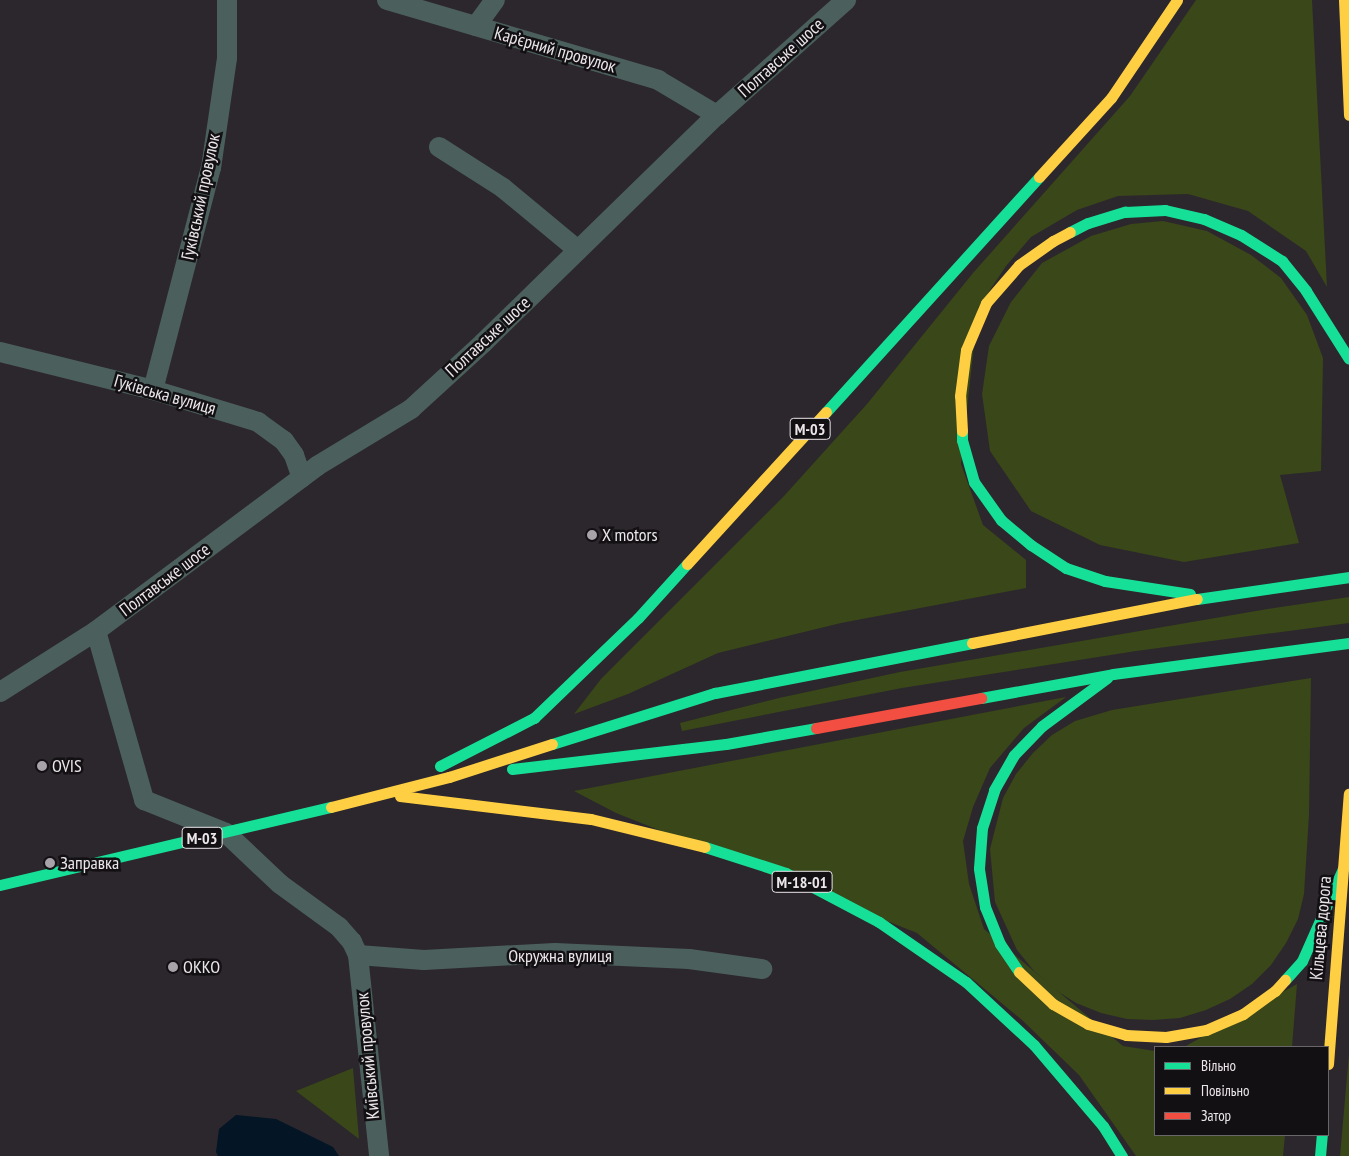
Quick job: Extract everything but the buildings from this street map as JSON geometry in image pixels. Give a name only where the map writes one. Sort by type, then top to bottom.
[{"type":"highway","name":"М-03","points":[[386,794],[534,718],[638,618],[1111,98],[1176,0]]},
{"type":"highway","points":[[1344,0],[1349,115]]},
{"type":"highway","points":[[1209,597],[1104,581],[1066,568],[1031,546],[1000,520],[974,482],[962,440],[960,396],[966,350],[986,303],[1019,265],[1053,241],[1088,223],[1125,212],[1165,210],[1204,219],[1241,234],[1282,261],[1306,291],[1349,359]]},
{"type":"highway","points":[[449,777],[715,693],[1209,597],[1349,577]]},
{"type":"highway","name":"М-03","points":[[0,885],[226,833],[449,777],[726,744],[1113,674],[1349,643]]},
{"type":"highway","points":[[1113,674],[1042,726],[1014,755],[994,790],[982,828],[979,868],[985,907],[1000,944],[1023,977],[1053,1004],[1088,1024],[1126,1035],[1166,1037],[1206,1030],[1243,1014],[1275,991],[1302,961],[1344,866]]},
{"type":"highway","name":"М-18-01","points":[[386,794],[591,819],[691,842],[786,874],[879,922],[966,982],[1034,1045],[1102,1126],[1122,1156]]},
{"type":"highway","name":"Кільцева дорога","points":[[1329,1052],[1349,794]]},
{"type":"highway","points":[[1320,1156],[1322,1136]]},
{"type":"street","name":"Гуківський провулок","points":[[153,390],[211,168],[227,58],[227,0]]},
{"type":"street","name":"Кар’єрний провулок","points":[[387,0],[658,80],[717,115]]},
{"type":"street","points":[[476,26],[495,0]]},
{"type":"street","name":"Полтавське шосе","points":[[0,692],[96,631],[302,478],[411,409],[717,115],[846,0]]},
{"type":"street","points":[[440,147],[503,188],[578,250]]},
{"type":"street","name":"Гуківська вулиця","points":[[0,352],[153,390],[258,422],[271,429],[284,441],[294,455],[302,478]]},
{"type":"street","points":[[96,631],[144,800],[226,833],[280,884],[339,927],[352,942],[358,955]]},
{"type":"street","name":"Окружна вулиця","points":[[358,955],[424,960],[556,952],[689,959],[762,969]]},
{"type":"street","name":"Київський провулок","points":[[358,955],[379,1156]]},
{"type":"green space","points":[[1196,0],[1312,0],[1327,287],[1306,251],[1248,211],[1188,194],[1118,196],[1077,210],[1031,237],[1006,266],[978,308],[961,464],[983,525],[1026,560],[1026,588],[841,623],[718,653],[628,694],[574,714],[601,679],[784,496],[867,404],[973,273],[1130,96]]},
{"type":"green space","points":[[1163,221],[1207,231],[1251,255],[1281,278],[1307,315],[1323,358],[1321,471],[1280,475],[1299,543],[1184,562],[1100,545],[1031,511],[990,451],[982,394],[989,346],[1011,302],[1042,263],[1091,236],[1131,224]]},
{"type":"green space","points":[[1349,597],[1349,623],[1136,651],[902,688],[682,731],[680,723],[779,698],[900,672],[1274,608]]},
{"type":"green space","points":[[1311,678],[1309,815],[1304,894],[1298,919],[1286,943],[1271,965],[1252,984],[1230,999],[1206,1010],[1180,1018],[1127,1019],[1101,1013],[1076,1003],[1054,989],[1034,971],[1017,950],[995,902],[990,849],[1003,798],[1016,774],[1033,753],[1052,735],[1075,721],[1112,710]]},
{"type":"green space","points":[[1066,697],[1024,728],[990,768],[973,807],[963,841],[969,884],[984,929],[1123,1046],[1154,1051],[1154,1136],[1285,1136],[1283,1156],[1136,1156],[1079,1075],[1022,1020],[917,933],[616,813],[574,791]]},
{"type":"green space","points":[[1297,984],[1292,1046],[1186,1046]]},
{"type":"green space","points":[[1349,1054],[1349,1156],[1340,1156]]},
{"type":"green space","points":[[353,1068],[359,1139],[296,1091]]},
{"type":"water","points":[[236,1115],[276,1119],[333,1147],[339,1156],[218,1156],[216,1152],[219,1129]]},
{"type":"traffic: fast","points":[[826,412],[1039,177]]},
{"type":"traffic: fast","points":[[1070,232],[1088,223],[1125,212],[1165,210],[1204,219],[1241,235],[1282,261],[1306,291],[1349,359]]},
{"type":"traffic: fast","points":[[962,431],[962,440],[974,482],[1001,520],[1031,545],[1066,568],[1105,581],[1190,594]]},
{"type":"traffic: fast","points":[[440,766],[534,718],[638,618],[687,564]]},
{"type":"traffic: fast","points":[[1197,599],[1349,577]]},
{"type":"traffic: fast","points":[[552,744],[715,693],[972,643]]},
{"type":"traffic: fast","points":[[981,698],[1113,674],[1349,643]]},
{"type":"traffic: fast","points":[[1019,972],[1000,944],[985,907],[979,868],[982,828],[994,790],[1014,755],[1042,726],[1107,678]]},
{"type":"traffic: fast","points":[[512,769],[726,744],[816,728]]},
{"type":"traffic: fast","points":[[0,885],[331,807]]},
{"type":"traffic: fast","points":[[705,847],[786,873],[879,922],[966,982],[1034,1045],[1103,1126],[1122,1156]]},
{"type":"traffic: fast","points":[[1285,980],[1302,961],[1344,866]]},
{"type":"traffic: fast","points":[[1320,1156],[1322,1136]]},
{"type":"traffic: slow","points":[[1039,177],[1111,98],[1177,0]]},
{"type":"traffic: slow","points":[[1344,0],[1349,115]]},
{"type":"traffic: slow","points":[[962,431],[960,396],[966,350],[986,303],[1019,265],[1053,241],[1070,232]]},
{"type":"traffic: slow","points":[[687,564],[826,412]]},
{"type":"traffic: slow","points":[[972,643],[1197,599]]},
{"type":"traffic: slow","points":[[331,807],[449,777],[552,744]]},
{"type":"traffic: slow","points":[[1329,1051],[1349,794]]},
{"type":"traffic: slow","points":[[400,796],[591,819],[705,847]]},
{"type":"traffic: slow","points":[[1019,972],[1053,1004],[1088,1024],[1126,1035],[1166,1037],[1206,1030],[1243,1014],[1275,991],[1285,980]]},
{"type":"traffic: jam","points":[[816,728],[981,698]]},
{"type":"place","name":"Х motors","points":[[592,535]]},
{"type":"place","name":"OVIS","points":[[42,766]]},
{"type":"place","name":"Заправка","points":[[50,863]]},
{"type":"place","name":"ОККО","points":[[173,967]]}]
